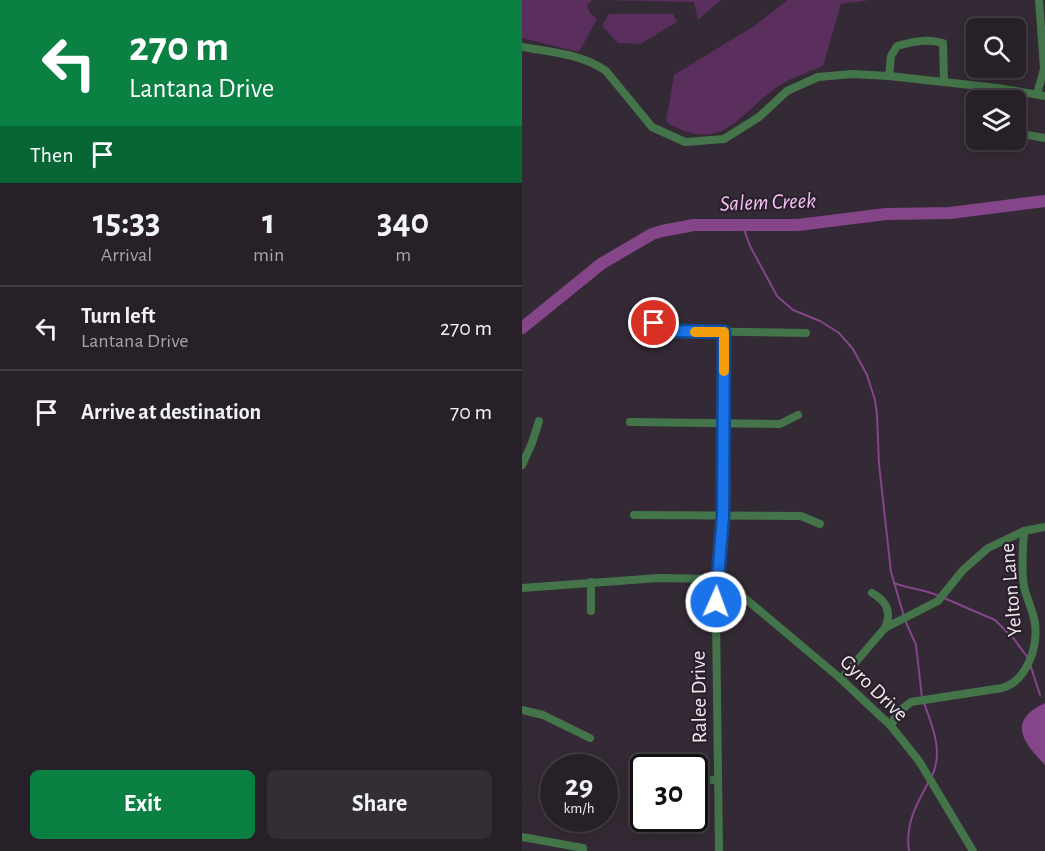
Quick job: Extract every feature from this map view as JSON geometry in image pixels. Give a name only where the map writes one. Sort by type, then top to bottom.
[{"type":"street","points":[[522,47],[588,60],[600,66],[606,70],[652,127],[685,142],[724,139],[759,117],[787,92],[818,77],[852,74],[889,76],[1041,95],[1044,69],[1039,0]]},
{"type":"street","points":[[889,76],[891,56],[897,46],[912,42],[936,41],[943,43],[944,82]]},
{"type":"street","points":[[1026,135],[1045,138]]},
{"type":"street","points":[[654,323],[677,331],[806,333]]},
{"type":"street","name":"Ralee Drive","points":[[719,851],[716,583],[723,516],[724,332]]},
{"type":"street","points":[[630,422],[780,424],[798,415]]},
{"type":"street","points":[[522,465],[532,443],[538,421]]},
{"type":"street","points":[[633,515],[801,516],[820,524]]},
{"type":"street","points":[[885,628],[938,601],[963,570],[988,548],[1024,531],[1045,526]]},
{"type":"street","name":"Yelton Lane","points":[[891,726],[897,713],[911,702],[1002,688],[1013,684],[1022,675],[1033,650],[1035,626],[1024,586],[1024,531]]},
{"type":"street","name":"Gyro Drive","points":[[522,588],[659,578],[716,583],[741,595],[841,679],[891,726],[919,761],[973,851]]},
{"type":"street","points":[[591,582],[591,610]]},
{"type":"street","points":[[841,679],[885,628],[889,620],[887,606],[880,597],[872,593]]},
{"type":"street","points":[[522,710],[543,715],[590,738]]},
{"type":"street","points":[[708,780],[718,780]]},
{"type":"street","points":[[522,837],[583,848],[583,851]]},
{"type":"shaded area","points":[[522,0],[593,0],[587,4],[590,13],[597,19],[579,52],[522,38]]},
{"type":"shaded area","points":[[601,0],[721,0],[698,20],[694,2]]},
{"type":"shaded area","points":[[788,0],[870,0],[841,4],[823,66],[777,87],[727,128],[701,135],[685,131],[666,122],[674,75],[754,26]]},
{"type":"shaded area","points":[[609,14],[673,14],[677,22],[640,44],[618,43],[602,26]]},
{"type":"shaded area","points":[[1045,703],[1045,765],[1025,740],[1022,724],[1033,710]]},
{"type":"waterway","name":"Salem Creek","points":[[1042,201],[1045,204]]},
{"type":"waterway","name":"Salem Creek","points":[[522,328],[601,264],[652,234],[662,231],[694,225],[798,225],[886,214],[950,213],[1045,201]]},
{"type":"waterway","points":[[742,224],[750,246],[777,296],[793,310],[820,321],[839,333],[853,349],[867,375],[877,415],[879,464],[891,572],[905,620],[916,645],[922,698]]},
{"type":"waterway","points":[[894,583],[939,596]]},
{"type":"waterway","points":[[944,598],[995,620],[1014,639],[1028,658]]},
{"type":"waterway","points":[[1030,664],[1040,695]]},
{"type":"waterway","points":[[924,703],[934,731],[937,750],[937,760],[931,778]]},
{"type":"waterway","points":[[909,851],[910,824],[928,783]]},
{"type":"slow traffic","points":[[695,332],[724,332],[724,371]]},
{"type":"route","points":[[654,323],[677,331],[724,332],[723,516],[716,602]]}]
